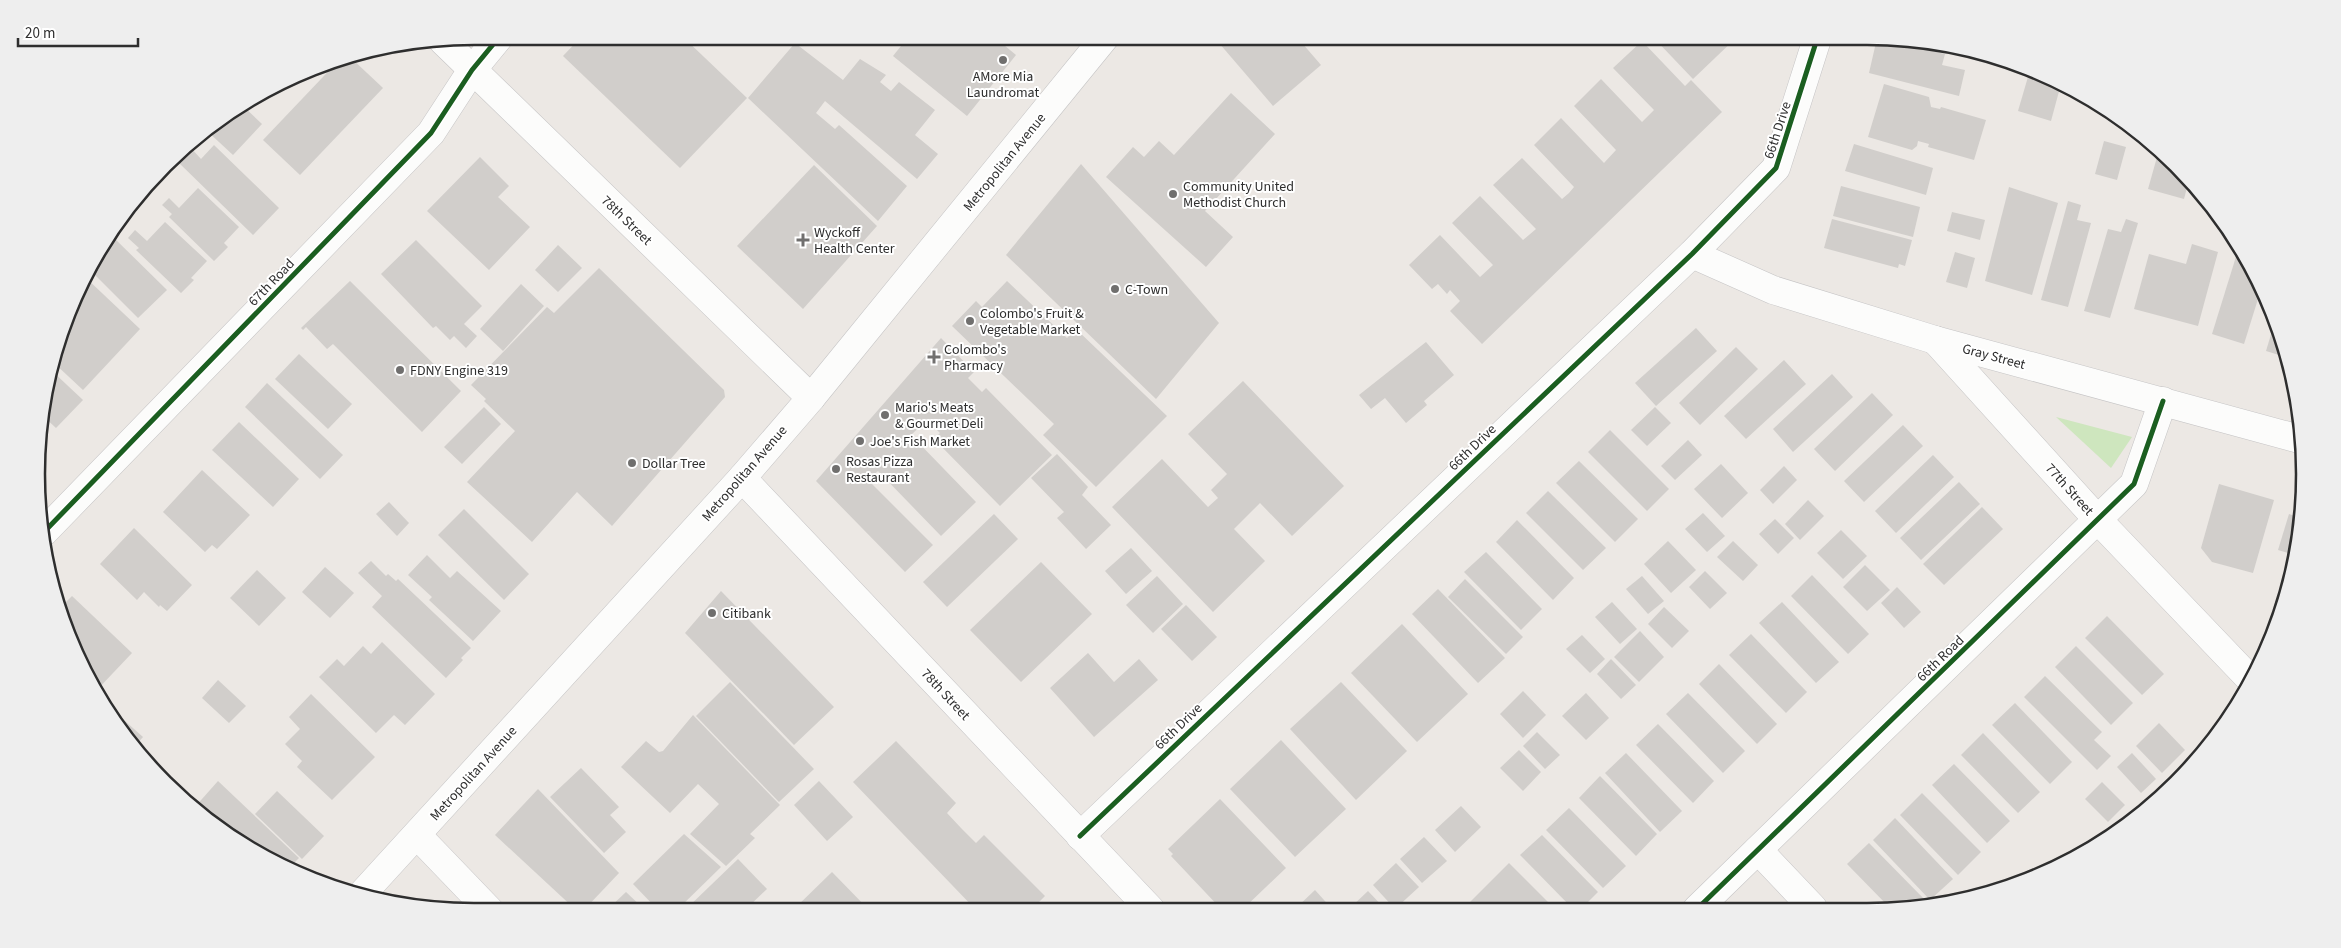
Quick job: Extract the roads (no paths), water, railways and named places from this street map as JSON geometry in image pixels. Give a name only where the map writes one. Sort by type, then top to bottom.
[{"type":"street","name":"67th Road","points":[[49,527],[431,134],[472,70],[493,45]]},
{"type":"street","name":"Metropolitan Avenue","points":[[367,889],[742,478],[811,398],[1099,45]]},
{"type":"street","name":"66th Drive","points":[[1080,836],[1692,254],[1776,168],[1815,45]]},
{"type":"street","name":"78th Street","points":[[448,46],[811,398]]},
{"type":"street","name":"Gray Street","points":[[1692,254],[1773,290],[1935,340],[2163,400],[2294,437]]},
{"type":"street","name":"77th Street","points":[[1935,340],[2098,520],[2246,675]]},
{"type":"street","name":"66th Road","points":[[1701,903],[2134,484],[2163,400]]},
{"type":"street","name":"78th Street","points":[[742,478],[1144,903]]},
{"type":"street","points":[[417,835],[482,903]]},
{"type":"street","points":[[1758,850],[1809,903]]},
{"type":"place","name":"AMore Mia Laundromat","points":[[1003,60]]},
{"type":"place","name":"Community United Methodist Church","points":[[1173,194]]},
{"type":"place","name":"Wyckoff Health Center","points":[[803,240]]},
{"type":"place","name":"C-Town","points":[[1115,289]]},
{"type":"place","name":"Colombo's Fruit & Vegetable Market","points":[[970,321]]},
{"type":"place","name":"Colombo's Pharmacy","points":[[934,357]]},
{"type":"place","name":"FDNY Engine 319","points":[[400,370]]},
{"type":"place","name":"Mario's Meats & Gourmet Deli","points":[[885,415]]},
{"type":"place","name":"Joe's Fish Market","points":[[860,441]]},
{"type":"place","name":"Dollar Tree","points":[[632,463]]},
{"type":"place","name":"Rosas Pizza Restaurant","points":[[836,469]]},
{"type":"place","name":"Citibank","points":[[712,613]]}]
